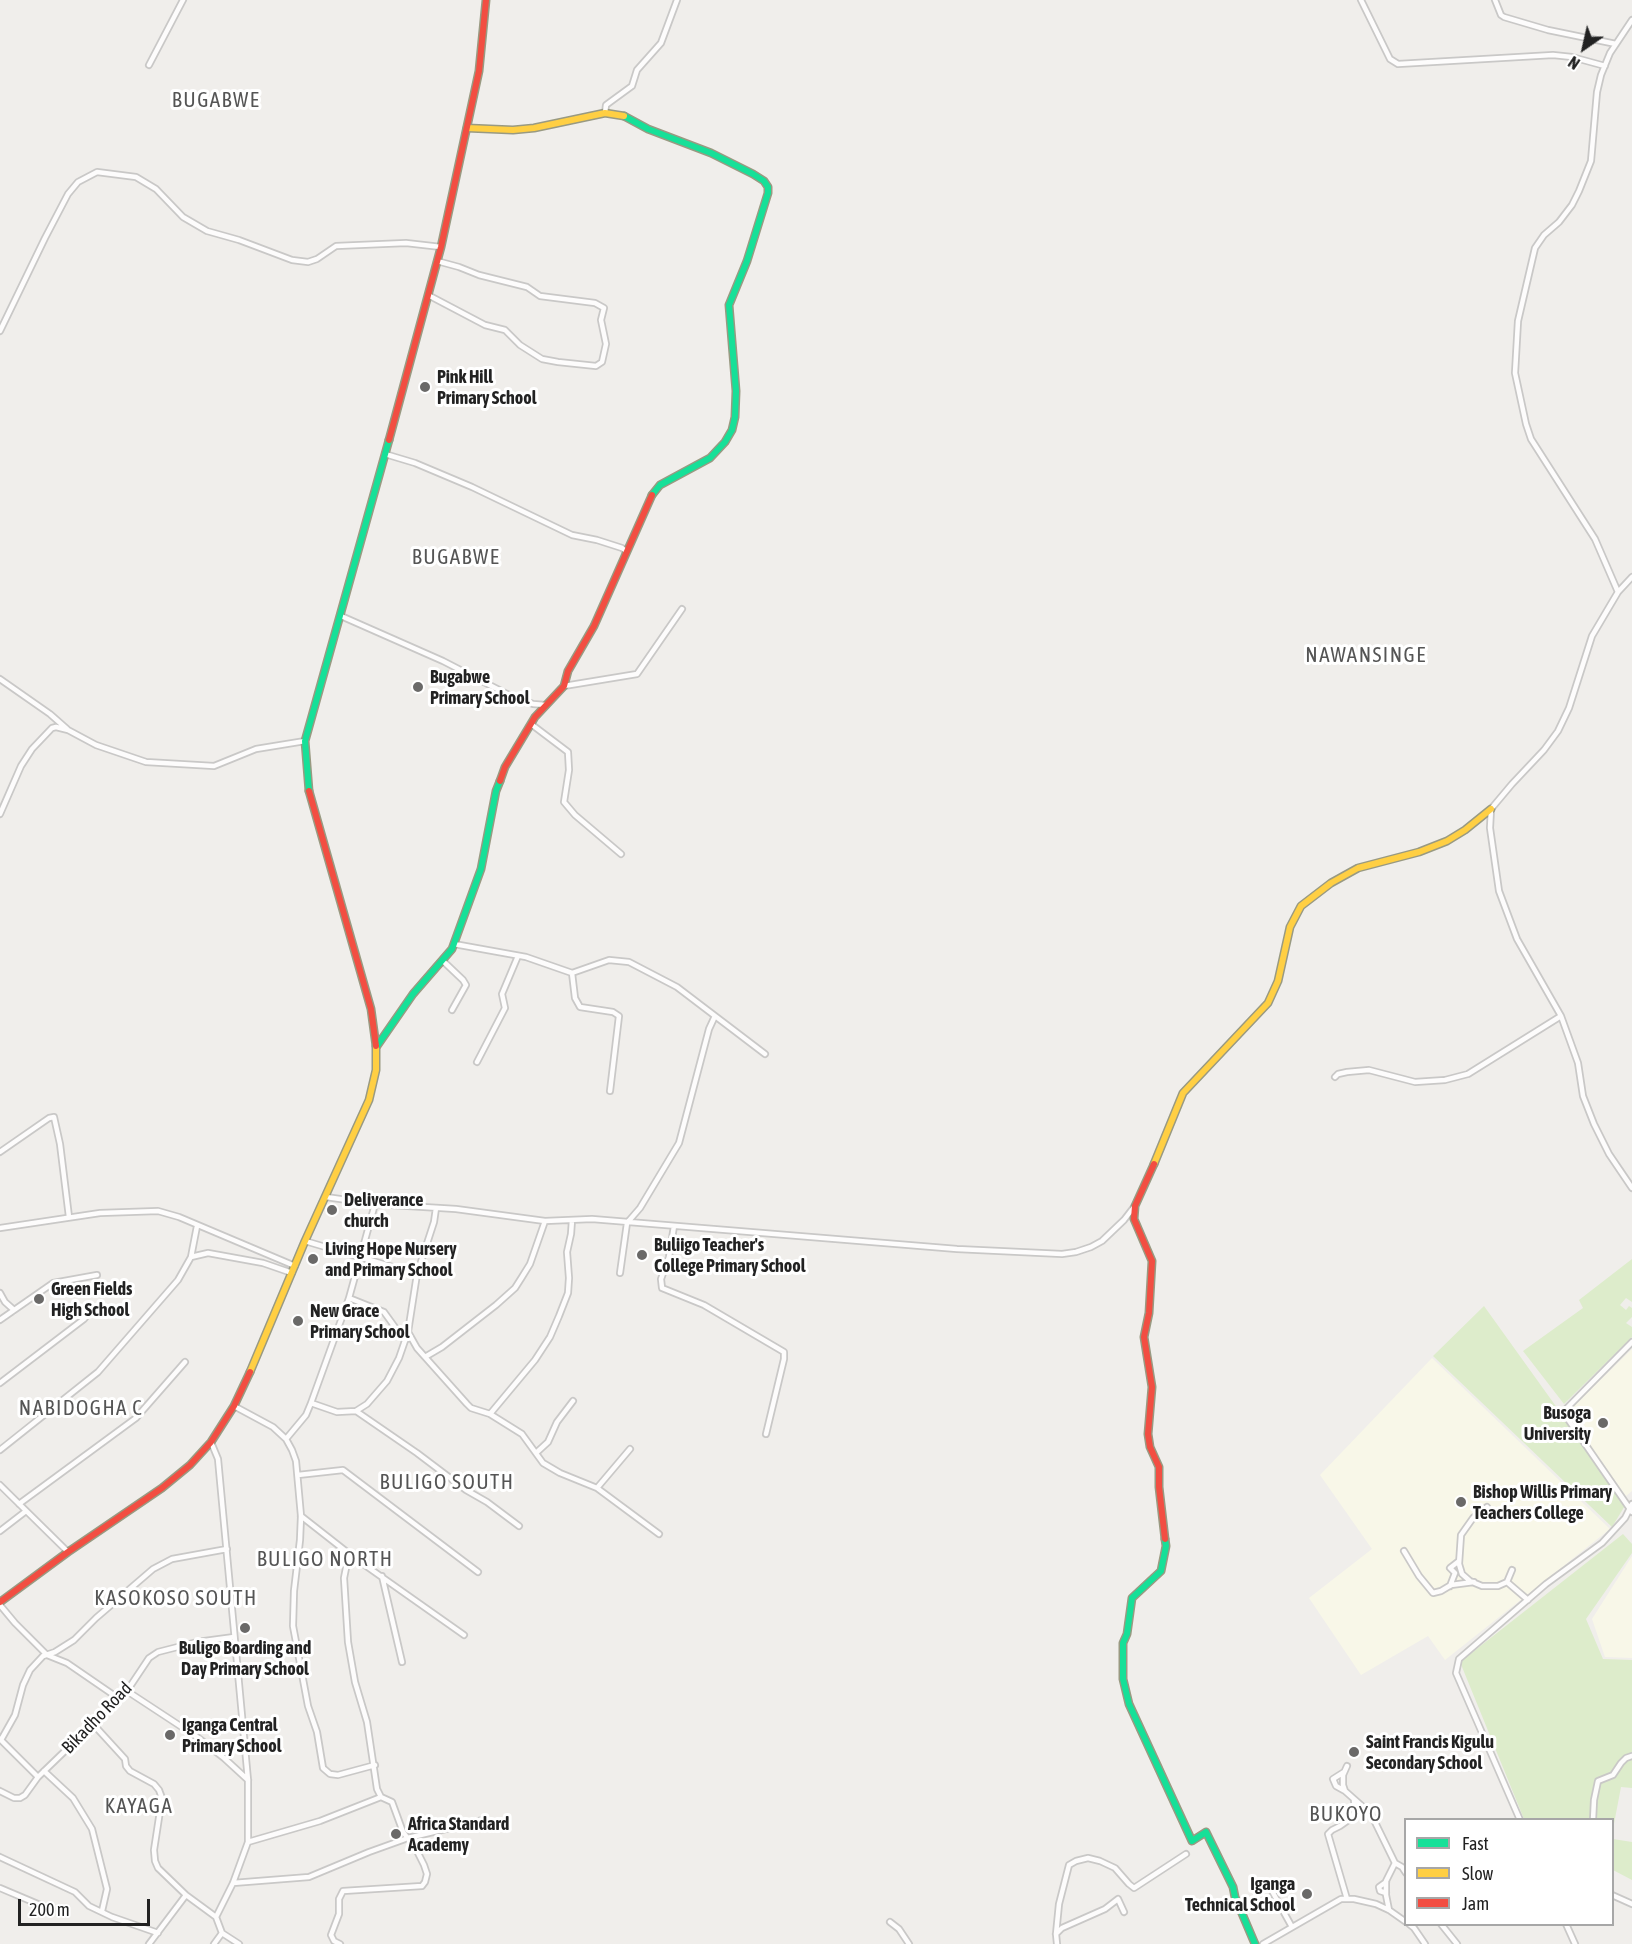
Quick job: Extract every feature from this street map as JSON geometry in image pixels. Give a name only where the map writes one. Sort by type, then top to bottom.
[{"type":"street","points":[[149,65],[183,0]]},
{"type":"street","points":[[118,1698],[67,1663],[47,1654],[15,1623],[0,1604],[68,1552],[162,1488],[190,1465],[211,1442],[234,1406],[254,1364],[305,1241],[369,1100],[376,1071],[376,1047],[371,1009],[310,797],[305,741],[441,247],[479,71],[486,0]]},
{"type":"street","points":[[605,113],[606,105],[632,86],[637,70],[661,43],[677,0]]},
{"type":"street","points":[[1361,0],[1390,59],[1398,64],[1553,55],[1572,57],[1605,66]]},
{"type":"street","points":[[1495,0],[1504,17],[1548,30],[1616,44]]},
{"type":"street","points":[[1618,592],[1595,539],[1532,439],[1526,424],[1515,373],[1518,321],[1535,248],[1572,205],[1591,161],[1597,92],[1605,66],[1632,20]]},
{"type":"street","points":[[376,1047],[413,994],[443,961],[454,944],[481,869],[500,780],[531,724],[564,686],[568,671],[594,626],[651,496],[660,485],[710,458],[725,442],[732,430],[736,391],[729,305],[747,261],[768,193],[768,187],[764,181],[711,153],[648,129],[627,117],[605,113],[534,128],[513,130],[467,128]]},
{"type":"street","points":[[0,331],[68,194],[78,182],[97,172],[136,177],[156,189],[183,217],[207,231],[239,240],[292,260],[308,262],[317,259],[336,246],[406,243],[441,247]]},
{"type":"street","points":[[428,295],[485,325],[505,330],[520,345],[542,359],[558,363],[596,366],[602,362],[606,344],[601,320],[604,308],[595,303],[540,296],[527,287],[437,261]]},
{"type":"street","points":[[385,454],[415,463],[472,487],[572,535],[597,540],[626,551]]},
{"type":"street","points":[[326,1197],[545,1221],[592,1219],[957,1249],[1062,1254],[1083,1250],[1102,1241],[1124,1220],[1134,1206],[1184,1093],[1268,1003],[1278,981],[1290,927],[1301,906],[1330,883],[1358,868],[1419,852],[1447,841],[1491,809],[1558,731],[1569,708],[1592,636],[1618,592],[1632,578]]},
{"type":"street","points":[[564,686],[637,674],[682,609]]},
{"type":"street","points":[[341,616],[443,661],[507,694],[533,704],[546,705]]},
{"type":"street","points":[[0,679],[50,714],[68,730],[96,745],[146,762],[214,766],[256,749],[305,741]]},
{"type":"street","points":[[531,724],[568,752],[569,770],[564,802],[575,815],[621,854]]},
{"type":"street","points":[[0,814],[21,766],[44,734],[56,727],[68,730]]},
{"type":"street","points":[[0,793],[7,794]]},
{"type":"street","points":[[1491,809],[1490,828],[1499,891],[1517,939],[1561,1016],[1578,1063],[1583,1096],[1594,1124],[1609,1154],[1632,1188]]},
{"type":"street","points":[[454,944],[518,956],[572,973],[609,960],[629,962],[677,987],[765,1054]]},
{"type":"street","points":[[477,1062],[505,1008],[502,994],[518,956]]},
{"type":"street","points":[[443,961],[466,985],[452,1010]]},
{"type":"street","points":[[572,973],[575,998],[580,1007],[613,1012],[619,1016],[610,1091]]},
{"type":"street","points":[[620,1273],[627,1223],[640,1208],[679,1143],[715,1016]]},
{"type":"street","points":[[1335,1077],[1347,1071],[1369,1070],[1414,1082],[1445,1080],[1468,1074],[1561,1016]]},
{"type":"street","points":[[2,1148],[54,1117],[60,1144],[69,1217]]},
{"type":"street","points":[[286,1439],[306,1415],[311,1403],[349,1298],[375,1204]]},
{"type":"street","points":[[1134,1206],[1134,1219],[1152,1261],[1149,1313],[1144,1336],[1152,1387],[1148,1434],[1150,1447],[1159,1467],[1166,1545],[1161,1571],[1132,1598],[1127,1634],[1123,1643],[1123,1678],[1129,1704],[1192,1840],[1206,1832],[1233,1887],[1255,1944]]},
{"type":"street","points":[[311,1403],[337,1412],[356,1411],[367,1404],[387,1381],[408,1332],[417,1274],[434,1222],[436,1208]]},
{"type":"street","points":[[0,1228],[100,1213],[158,1210],[294,1269]]},
{"type":"street","points":[[490,1414],[535,1360],[550,1337],[559,1316],[568,1293],[567,1252],[573,1220]]},
{"type":"street","points":[[425,1357],[442,1347],[515,1288],[530,1264],[545,1221]]},
{"type":"street","points":[[0,1450],[98,1372],[178,1280],[191,1257],[197,1226]]},
{"type":"street","points":[[674,1226],[669,1257],[661,1280],[662,1288],[704,1305],[784,1352],[766,1434]]},
{"type":"street","points":[[305,1241],[417,1274]]},
{"type":"street","points":[[191,1257],[208,1254],[294,1269]]},
{"type":"street","points":[[0,1320],[53,1282],[97,1275]]},
{"type":"street","points":[[0,1293],[5,1302],[14,1310]]},
{"type":"street","points":[[349,1298],[384,1312],[405,1341]]},
{"type":"street","points":[[0,1383],[84,1319],[93,1308]]},
{"type":"street","points":[[408,1332],[417,1348],[471,1408],[490,1414],[522,1434],[543,1463],[560,1473],[597,1488],[659,1534]]},
{"type":"street","points":[[1631,1511],[1563,1412],[1632,1342]]},
{"type":"street","points":[[19,1504],[136,1418],[185,1362]]},
{"type":"street","points":[[536,1453],[548,1442],[557,1422],[573,1401]]},
{"type":"street","points":[[234,1406],[273,1427],[286,1439],[296,1461],[300,1540],[293,1626],[308,1706],[317,1732],[324,1768],[330,1774],[338,1775],[375,1765]]},
{"type":"street","points":[[356,1411],[519,1526]]},
{"type":"street","points":[[211,1442],[218,1459],[248,1780],[248,1842],[233,1883],[216,1917]]},
{"type":"street","points":[[597,1488],[630,1449]]},
{"type":"street","points":[[298,1476],[343,1470],[478,1572]]},
{"type":"street","points":[[0,1485],[68,1552]]},
{"type":"street","points":[[1519,1818],[1456,1673],[1456,1666],[1459,1659],[1546,1584],[1602,1544],[1631,1511],[1632,1504]]},
{"type":"street","points":[[1486,1507],[1473,1518],[1461,1534],[1459,1561],[1462,1574],[1482,1586],[1498,1586],[1507,1582],[1512,1570]]},
{"type":"street","points":[[0,1531],[26,1511]]},
{"type":"street","points":[[300,1516],[352,1556],[464,1635]]},
{"type":"street","points":[[38,1776],[1,1739],[15,1714],[23,1685],[33,1665],[47,1654],[55,1653],[74,1640],[153,1569],[172,1559],[227,1549]]},
{"type":"street","points":[[1404,1551],[1419,1576],[1433,1593],[1450,1586],[1474,1582]]},
{"type":"street","points":[[340,1944],[334,1941],[331,1935],[339,1914],[339,1899],[343,1891],[422,1886],[427,1874],[424,1865],[403,1832],[392,1802],[381,1797],[377,1789],[367,1722],[355,1682],[348,1642],[344,1578],[352,1556]]},
{"type":"street","points":[[1450,1586],[1455,1573],[1450,1568],[1459,1561]]},
{"type":"street","points":[[382,1576],[402,1662]]},
{"type":"street","points":[[1507,1582],[1528,1600]]},
{"type":"street","name":"Bikadho Road","points":[[0,1791],[14,1798],[25,1796],[38,1776],[128,1691],[144,1663],[158,1652],[197,1642],[234,1637]]},
{"type":"street","points":[[128,1691],[197,1737],[248,1780]]},
{"type":"street","points":[[93,1724],[125,1759],[130,1771],[154,1784],[159,1790],[162,1798],[154,1850],[158,1868],[186,1895],[216,1917],[222,1933],[239,1944]]},
{"type":"street","points":[[1593,1818],[1598,1781],[1613,1775],[1626,1758],[1632,1756]]},
{"type":"street","points":[[1345,1791],[1343,1785],[1345,1769],[1333,1779],[1336,1786],[1371,1814],[1395,1863],[1404,1870]]},
{"type":"street","points":[[44,1771],[73,1798],[92,1829],[107,1889],[102,1911]]},
{"type":"street","points":[[248,1842],[320,1821],[381,1797]]},
{"type":"street","points":[[1347,1899],[1328,1834],[1350,1819],[1355,1812],[1354,1800]]},
{"type":"street","points":[[233,1883],[309,1877],[369,1851],[408,1838],[483,1820]]},
{"type":"street","points":[[1057,1944],[1056,1934],[1063,1884],[1069,1866],[1076,1861],[1088,1858],[1100,1861],[1115,1868],[1134,1888],[1186,1854]]},
{"type":"street","points":[[0,1857],[75,1892],[89,1906],[124,1923],[158,1933]]},
{"type":"street","points":[[1389,1910],[1386,1882],[1395,1863]]},
{"type":"street","points":[[0,1888],[52,1910]]},
{"type":"street","points":[[1272,1891],[1292,1926]]},
{"type":"street","points":[[149,1944],[186,1895]]},
{"type":"street","points":[[1614,1896],[1632,1904]]},
{"type":"street","points":[[1056,1934],[1062,1928],[1105,1910],[1118,1899],[1124,1912]]},
{"type":"street","points":[[1263,1944],[1341,1899],[1377,1904],[1404,1921]]},
{"type":"street","points":[[890,1922],[899,1929],[909,1944]]},
{"type":"street","points":[[1411,1926],[1425,1944]]},
{"type":"street","points":[[1443,1926],[1457,1944]]},
{"type":"street","points":[[1567,1926],[1575,1944]]},
{"type":"street","points":[[214,1944],[222,1933]]},
{"type":"shaded area","name":"Busoga University","points":[[1632,1349],[1632,1491],[1626,1496],[1567,1413]]},
{"type":"shaded area","name":"Bishop Willis Primary Teachers College","points":[[1432,1358],[1610,1529],[1445,1660],[1428,1636],[1361,1675],[1309,1598],[1372,1549],[1320,1475]]},
{"type":"shaded area","points":[[1632,1556],[1632,1658],[1605,1657],[1592,1619]]},
{"type":"green space","points":[[1632,1259],[1632,1302],[1626,1298],[1620,1305],[1626,1310],[1629,1306],[1632,1308],[1632,1317],[1626,1323],[1632,1327],[1632,1337],[1564,1404],[1523,1351],[1583,1308],[1579,1300]]},
{"type":"green space","points":[[1484,1306],[1626,1504],[1612,1527],[1433,1356]]},
{"type":"green space","points":[[1623,1534],[1632,1544],[1632,1553],[1586,1619],[1603,1659],[1632,1660],[1632,1788],[1621,1787],[1614,1824],[1614,1818],[1524,1818],[1460,1662]]},
{"type":"green space","points":[[1614,1839],[1632,1842],[1632,1880],[1614,1871]]},
{"type":"traffic: fast","points":[[624,116],[648,129],[711,153],[753,174],[764,181],[768,187],[747,261],[729,305],[736,391],[732,430],[725,442],[710,458],[660,485],[652,495]]},
{"type":"traffic: fast","points":[[309,791],[305,741],[389,440]]},
{"type":"traffic: fast","points":[[377,1046],[413,994],[452,949],[481,869],[500,781]]},
{"type":"traffic: fast","points":[[1165,1539],[1166,1546],[1161,1571],[1132,1598],[1127,1634],[1123,1643],[1123,1679],[1129,1704],[1192,1841],[1206,1832],[1233,1887],[1255,1944]]},
{"type":"traffic: slow","points":[[467,128],[513,130],[534,128],[605,113],[624,116]]},
{"type":"traffic: slow","points":[[1154,1164],[1183,1093],[1268,1003],[1278,981],[1290,927],[1301,906],[1331,883],[1358,868],[1419,852],[1447,841],[1491,809]]},
{"type":"traffic: slow","points":[[250,1372],[305,1241],[369,1100],[376,1070],[376,1046]]},
{"type":"traffic: jam","points":[[389,440],[441,247],[479,71],[486,0]]},
{"type":"traffic: jam","points":[[500,781],[505,767],[535,717],[564,686],[568,671],[594,626],[652,495]]},
{"type":"traffic: jam","points":[[309,791],[371,1009],[376,1046]]},
{"type":"traffic: jam","points":[[1154,1164],[1135,1206],[1134,1219],[1152,1261],[1149,1313],[1144,1337],[1152,1387],[1148,1434],[1150,1447],[1159,1467],[1165,1539]]},
{"type":"traffic: jam","points":[[0,1602],[162,1488],[190,1465],[211,1442],[234,1406],[250,1372]]},
{"type":"place","name":"Pink Hill Primary School","points":[[425,387]]},
{"type":"place","name":"Bugabwe Primary School","points":[[418,687]]},
{"type":"place","name":"Deliverance church","points":[[332,1210]]},
{"type":"place","name":"Buliigo Teacher's College Primary School","points":[[642,1255]]},
{"type":"place","name":"Living Hope Nursery and Primary School","points":[[313,1259]]},
{"type":"place","name":"Green Fields High School","points":[[39,1299]]},
{"type":"place","name":"New Grace Primary School","points":[[298,1321]]},
{"type":"place","name":"Busoga University","points":[[1603,1423]]},
{"type":"place","name":"Bishop Willis Primary Teachers College","points":[[1461,1502]]},
{"type":"place","name":"Buligo Boarding and Day Primary School","points":[[245,1628]]},
{"type":"place","name":"Iganga Central Primary School","points":[[170,1735]]},
{"type":"place","name":"Saint Francis Kigulu Secondary School","points":[[1354,1752]]},
{"type":"place","name":"Africa Standard Academy","points":[[396,1834]]},
{"type":"place","name":"Iganga Technical School","points":[[1307,1894]]},
{"type":"district","name":"BUGABWE","points":[[216,100]]},
{"type":"district","name":"BUGABWE","points":[[456,557]]},
{"type":"district","name":"NAWANSINGE","points":[[1366,655]]},
{"type":"district","name":"NABIDOGHA C","points":[[81,1408]]},
{"type":"district","name":"BULIGO SOUTH","points":[[447,1482]]},
{"type":"district","name":"BULIGO NORTH","points":[[325,1559]]},
{"type":"district","name":"KASOKOSO SOUTH","points":[[176,1598]]},
{"type":"district","name":"KAYAGA","points":[[139,1806]]},
{"type":"district","name":"BUKOYO","points":[[1346,1814]]}]
